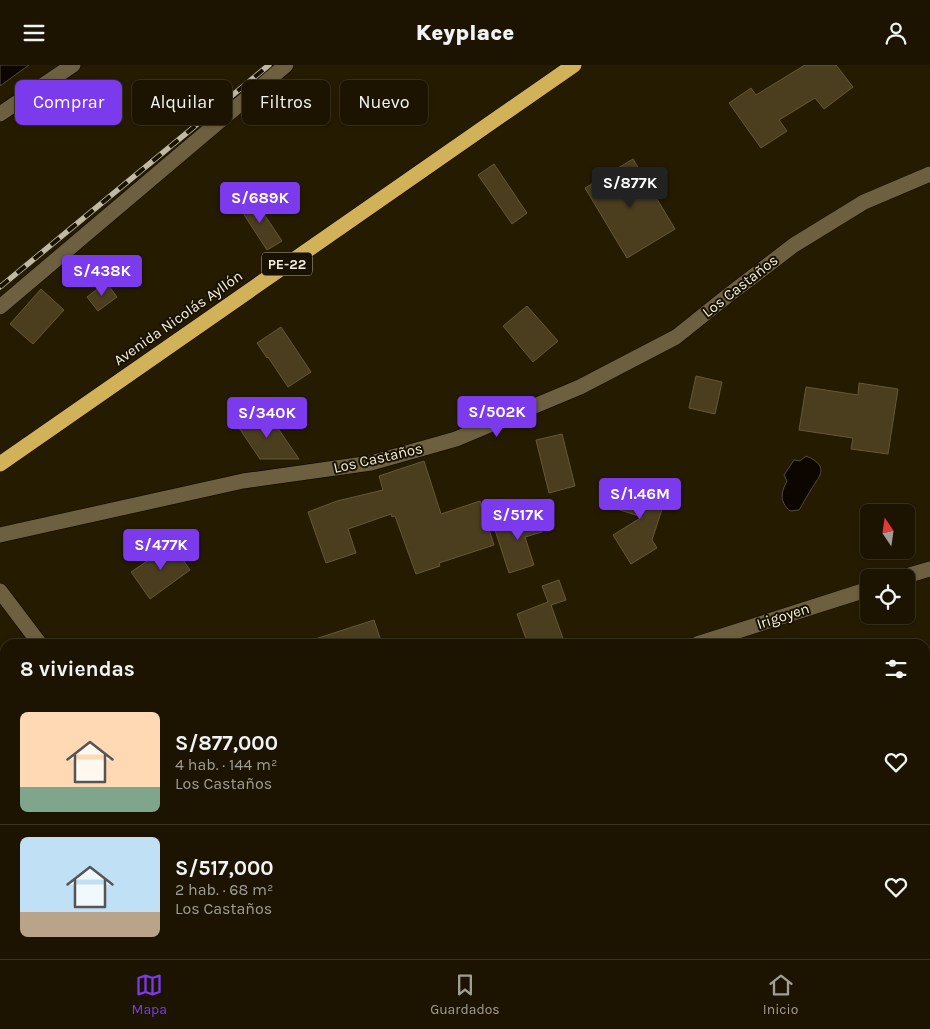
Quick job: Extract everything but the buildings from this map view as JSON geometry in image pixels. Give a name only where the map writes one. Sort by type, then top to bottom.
[{"type":"highway","name":"Avenida Nicolás Ayllón","points":[[0,464],[574,65]]},
{"type":"street","points":[[0,114],[73,65]]},
{"type":"street","points":[[0,307],[286,65]]},
{"type":"street","name":"Los Castaños","points":[[0,535],[243,481],[371,463],[456,439],[580,387],[676,337],[794,245],[864,202],[930,174]]},
{"type":"street","points":[[915,573],[930,569]]},
{"type":"street","points":[[0,591],[36,639]]},
{"type":"street","name":"Irigoyen","points":[[713,639],[860,592]]},
{"type":"shaded area","points":[[0,65],[29,65],[0,86]]},
{"type":"shaded area","points":[[806,456],[819,464],[821,473],[799,510],[790,511],[784,504],[782,497],[787,481],[784,475],[794,460],[800,461]]},
{"type":"railway","points":[[0,287],[269,65]]}]
